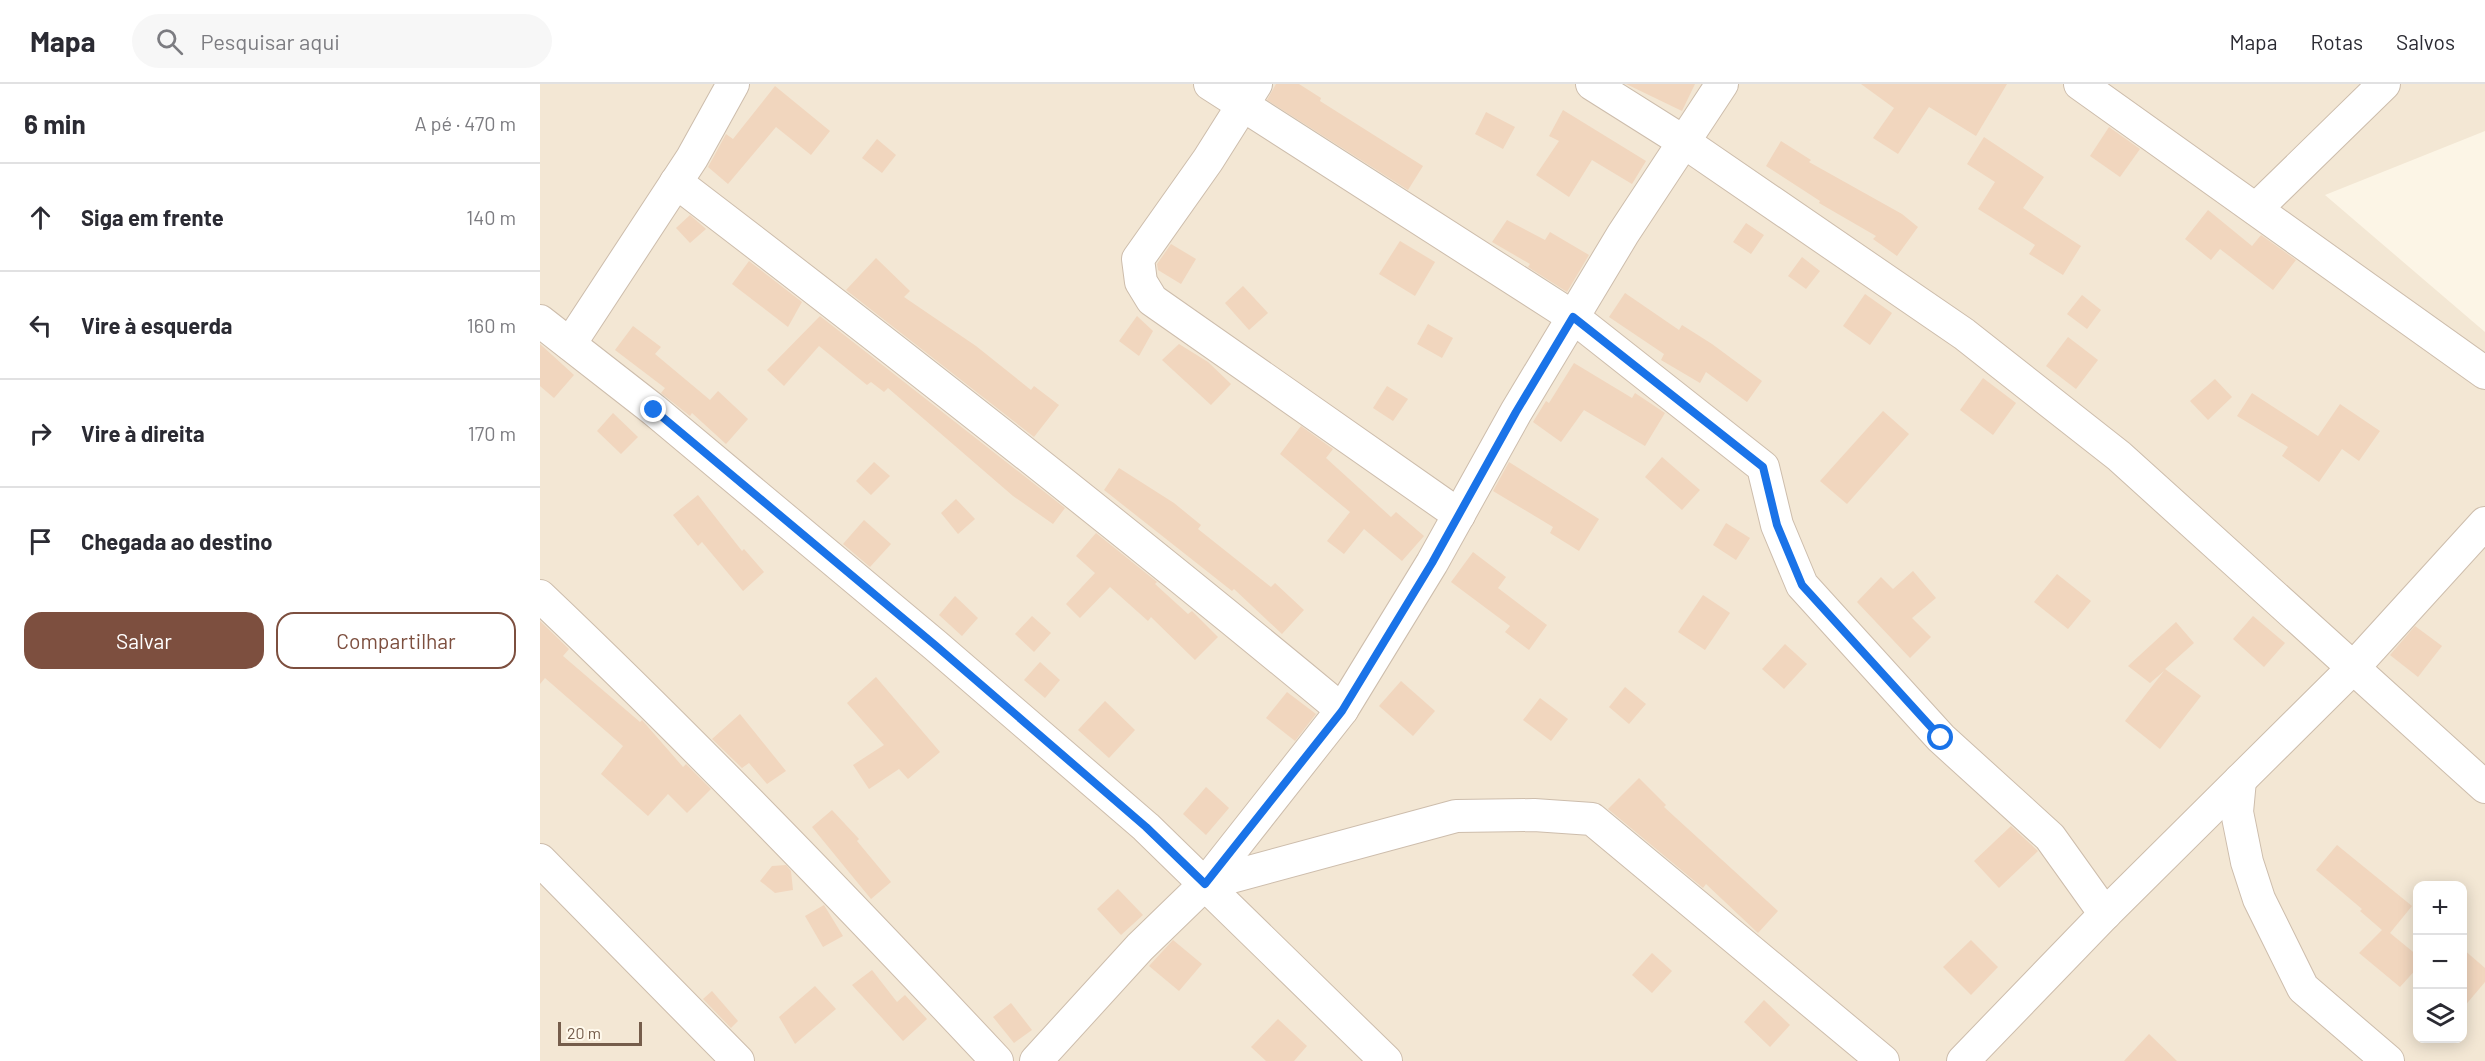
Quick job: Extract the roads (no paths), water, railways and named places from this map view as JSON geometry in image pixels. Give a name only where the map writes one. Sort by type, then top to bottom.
[{"type":"street","points":[[570,344],[676,182],[733,84]]},
{"type":"street","points":[[1210,84],[1249,95],[1573,317],[1763,467],[1777,525],[1802,585],[1941,738],[2050,837],[2105,914]]},
{"type":"street","points":[[1592,84],[1684,142],[1964,334],[2110,449],[2485,788]]},
{"type":"street","points":[[1036,1061],[1140,947],[1205,884],[1342,711],[1573,317],[1722,84]]},
{"type":"street","points":[[2080,84],[2485,373]]},
{"type":"street","points":[[2256,209],[2384,84]]},
{"type":"street","points":[[1249,95],[1208,160],[1138,259],[1141,282],[1152,300],[1459,515]]},
{"type":"street","points":[[676,182],[932,378],[1184,579],[1342,711]]},
{"type":"street","points":[[540,321],[654,410],[935,645],[1146,827],[1386,1061]]},
{"type":"street","points":[[1962,1061],[2105,914],[2353,668],[2485,523]]},
{"type":"street","points":[[540,596],[643,694],[822,873],[997,1061]]},
{"type":"street","points":[[2240,780],[2236,812],[2247,862],[2259,898],[2302,988],[2388,1061]]},
{"type":"street","points":[[1205,884],[1456,816],[1534,815],[1592,819],[1883,1061]]},
{"type":"street","points":[[540,860],[738,1061]]}]
